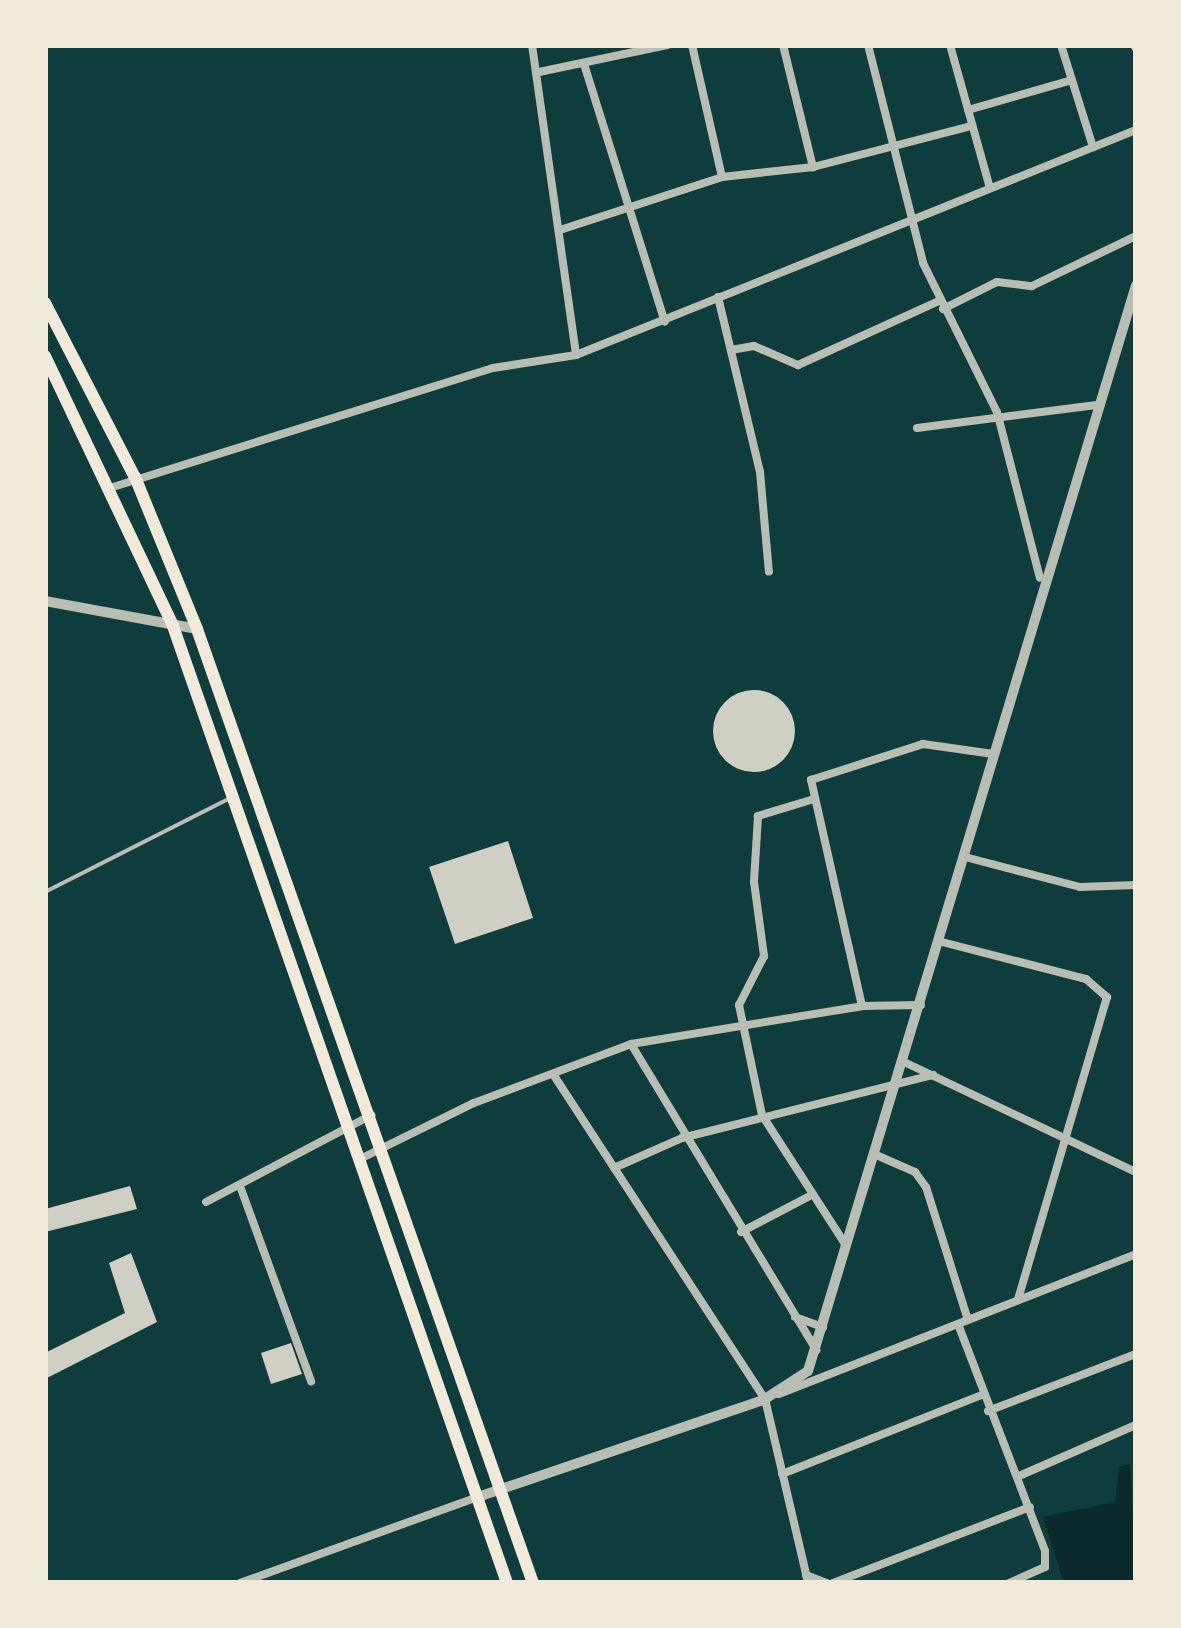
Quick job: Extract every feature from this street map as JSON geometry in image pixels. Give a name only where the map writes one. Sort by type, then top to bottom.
[{"type":"main road","points":[[45,303],[135,477],[197,629],[384,1148],[533,1583]]},
{"type":"main road","points":[[45,356],[113,487],[172,626],[507,1583]]},
{"type":"street","points":[[532,45],[539,72],[576,355]]},
{"type":"street","points":[[539,72],[667,45]]},
{"type":"street","points":[[692,45],[722,176]]},
{"type":"street","points":[[782,45],[813,166]]},
{"type":"street","points":[[868,45],[912,225],[941,305],[998,412],[1040,578]]},
{"type":"street","points":[[950,45],[990,188]]},
{"type":"street","points":[[1060,45],[1093,147]]},
{"type":"street","points":[[584,64],[665,322]]},
{"type":"street","points":[[968,110],[1072,80]]},
{"type":"street","points":[[560,230],[722,176],[813,166],[972,126]]},
{"type":"street","points":[[113,487],[493,368],[576,355],[912,225],[990,188],[1136,130]]},
{"type":"street","points":[[731,350],[754,346],[798,364],[997,282],[1032,286],[1136,236]]},
{"type":"street","points":[[765,1399],[808,1371],[816,1350],[845,1244],[942,942],[1040,578],[1136,285]]},
{"type":"street","points":[[718,298],[771,536],[769,572]]},
{"type":"street","points":[[916,428],[998,412],[1098,404]]},
{"type":"street","points":[[45,602],[197,629]]},
{"type":"street","points":[[862,1006],[814,799],[815,777],[923,744],[993,754]]},
{"type":"street","points":[[814,799],[758,816],[754,882],[764,956],[742,994],[762,1115],[808,1197],[845,1244]]},
{"type":"street","points":[[965,857],[1080,886],[1136,885]]},
{"type":"street","points":[[942,942],[1105,990],[1018,1300]]},
{"type":"street","points":[[360,1159],[631,1044],[862,1006],[922,1006]]},
{"type":"street","points":[[631,1044],[682,1138],[816,1350]]},
{"type":"street","points":[[902,1061],[1066,1134],[1135,1171],[1136,1156]]},
{"type":"street","points":[[553,1074],[765,1399],[807,1579],[830,1583],[1030,1507]]},
{"type":"street","points":[[614,1168],[682,1138],[762,1115],[895,1089],[933,1074]]},
{"type":"street","points":[[206,1202],[372,1115]]},
{"type":"street","points":[[874,1154],[916,1172],[926,1187],[982,1395],[1030,1507],[1045,1567],[1009,1583]]},
{"type":"street","points":[[240,1186],[311,1382]]},
{"type":"street","points":[[741,1232],[808,1197]]},
{"type":"street","points":[[240,1583],[765,1399],[1136,1254]]},
{"type":"street","points":[[796,1318],[823,1327]]},
{"type":"street","points":[[988,1411],[1136,1354]]},
{"type":"street","points":[[782,1474],[982,1395]]},
{"type":"street","points":[[1018,1476],[1136,1425]]},
{"type":"lane","points":[[45,892],[233,796]]},
{"type":"water","points":[[1130,1464],[1136,1583],[1064,1583],[1043,1517],[1115,1502],[1119,1467]]},
{"type":"building","points":[[754,690],[770,693],[783,702],[792,715],[792,747],[783,760],[770,769],[754,772],[738,769],[725,760],[716,747],[713,731],[716,715],[725,702],[738,693]]},
{"type":"building","points":[[508,841],[533,918],[455,944],[429,867]]},
{"type":"building","points":[[130,1186],[137,1209],[45,1232],[45,1209]]},
{"type":"building","points":[[131,1253],[157,1322],[45,1379],[45,1353],[125,1313],[109,1263]]},
{"type":"building","points":[[291,1343],[302,1374],[271,1384],[261,1353]]}]
